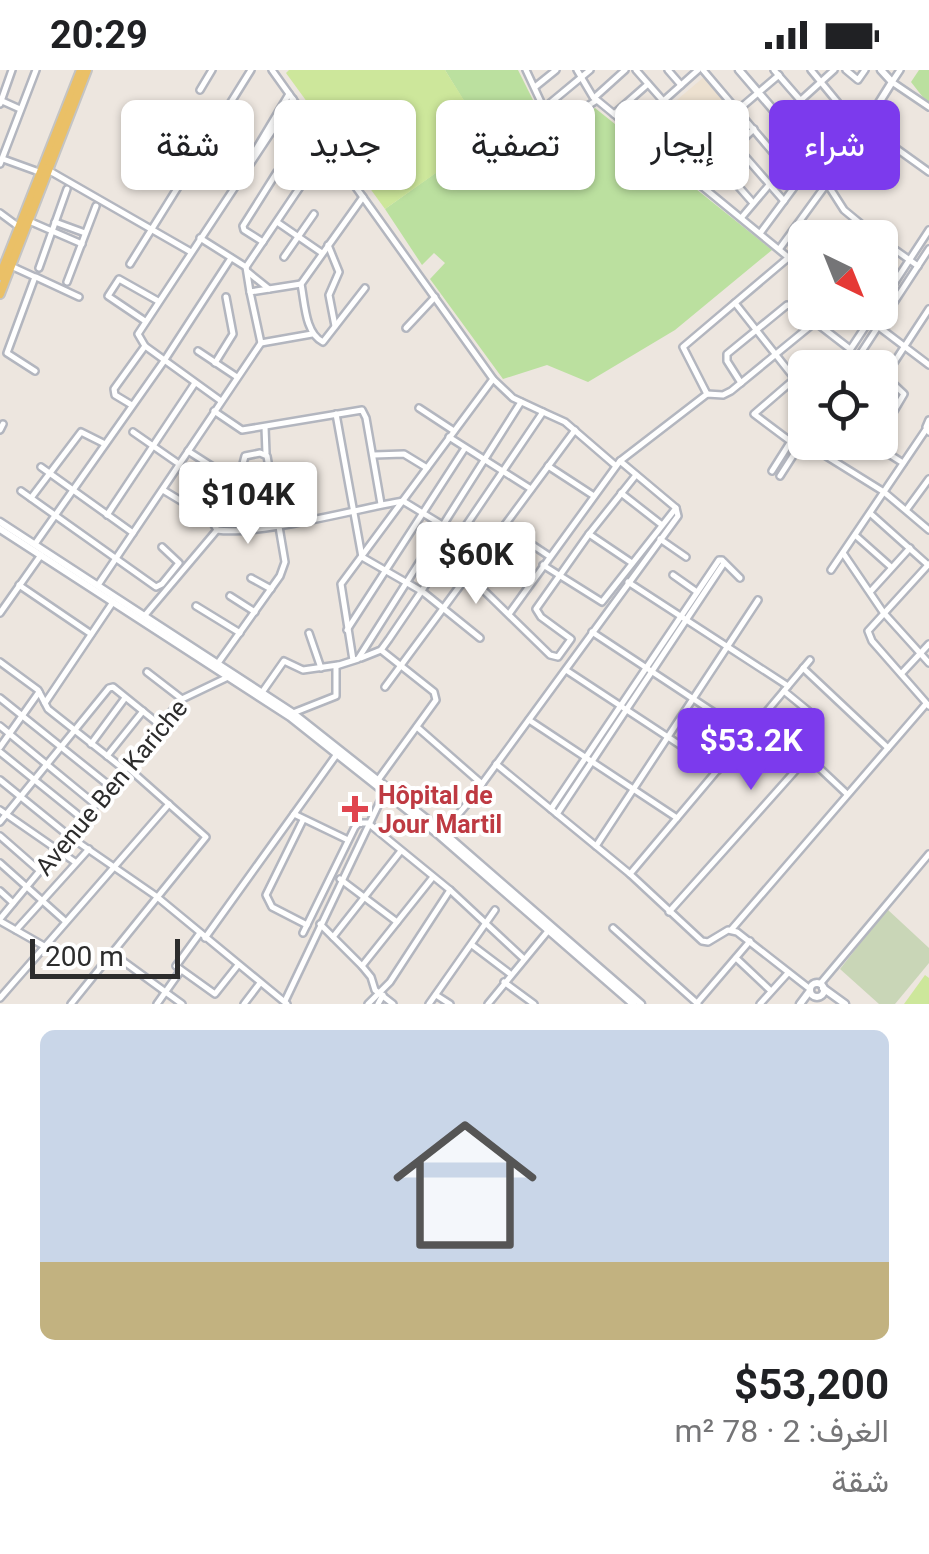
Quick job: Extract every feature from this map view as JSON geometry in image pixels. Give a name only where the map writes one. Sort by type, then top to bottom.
[{"type":"main road","points":[[0,276],[84,70]]},
{"type":"main road","points":[[0,294],[44,171]]},
{"type":"street","points":[[12,70],[3,83],[0,102],[21,109]]},
{"type":"street","points":[[200,90],[212,70]]},
{"type":"street","points":[[130,264],[251,70]]},
{"type":"street","points":[[272,70],[294,100]]},
{"type":"street","points":[[526,70],[540,100]]},
{"type":"street","points":[[577,70],[595,99],[614,114],[648,84]]},
{"type":"street","points":[[554,100],[590,70]]},
{"type":"street","points":[[595,99],[625,70]]},
{"type":"street","points":[[636,70],[662,100],[701,70],[729,100]]},
{"type":"street","points":[[668,70],[681,85]]},
{"type":"street","points":[[740,70],[769,103]]},
{"type":"street","points":[[811,70],[836,100]]},
{"type":"street","points":[[749,101],[777,73],[801,100],[834,70]]},
{"type":"street","points":[[846,70],[858,80],[865,70]]},
{"type":"street","points":[[882,70],[892,82],[929,107]]},
{"type":"street","points":[[881,100],[900,70]]},
{"type":"street","points":[[32,71],[1,160],[44,171],[191,252]]},
{"type":"street","points":[[536,87],[552,71]]},
{"type":"street","points":[[221,401],[145,346],[138,334],[291,96]]},
{"type":"street","points":[[749,123],[769,147]]},
{"type":"street","points":[[749,134],[754,129]]},
{"type":"street","points":[[900,152],[929,172]]},
{"type":"street","points":[[742,218],[769,185],[749,161]]},
{"type":"street","points":[[263,242],[243,226],[274,178]]},
{"type":"street","points":[[40,268],[67,189]]},
{"type":"street","points":[[98,585],[260,343],[246,269],[298,190]]},
{"type":"street","points":[[358,190],[493,379],[520,402],[560,418],[636,474],[676,508],[678,516],[444,832]]},
{"type":"street","points":[[707,394],[682,348],[788,258],[708,190]]},
{"type":"street","points":[[742,190],[753,203]]},
{"type":"street","points":[[774,190],[784,201]]},
{"type":"street","points":[[760,232],[792,190]]},
{"type":"street","points":[[780,248],[823,190]]},
{"type":"street","points":[[834,190],[844,210],[856,220]]},
{"type":"street","points":[[312,334],[301,284],[363,197]]},
{"type":"street","points":[[67,282],[96,206]]},
{"type":"street","points":[[0,213],[19,227]]},
{"type":"street","points":[[284,257],[314,214]]},
{"type":"street","points":[[28,221],[82,244]]},
{"type":"street","points":[[56,222],[86,234]]},
{"type":"street","points":[[277,222],[322,252]]},
{"type":"street","points":[[898,277],[929,230]]},
{"type":"street","points":[[200,238],[269,289]]},
{"type":"street","points":[[328,245],[339,272],[329,290],[335,327]]},
{"type":"street","points":[[898,296],[929,249]]},
{"type":"street","points":[[898,252],[918,266]]},
{"type":"street","points":[[35,544],[231,258]]},
{"type":"street","points":[[11,266],[78,297]]},
{"type":"street","points":[[35,277],[7,353],[35,371]]},
{"type":"street","points":[[145,320],[110,298],[112,286],[119,279],[158,301]]},
{"type":"street","points":[[250,292],[301,284]]},
{"type":"street","points":[[260,343],[312,334],[324,342],[365,288]]},
{"type":"street","points":[[215,362],[233,334],[226,297]]},
{"type":"street","points":[[406,328],[435,297]]},
{"type":"street","points":[[735,304],[788,370]]},
{"type":"street","points":[[740,383],[726,356],[788,305]]},
{"type":"street","points":[[898,356],[926,320],[929,309]]},
{"type":"street","points":[[509,614],[618,463],[707,394],[724,395],[806,330]]},
{"type":"street","points":[[823,330],[850,350],[864,330]]},
{"type":"street","points":[[882,330],[929,365]]},
{"type":"street","points":[[131,404],[114,392],[145,346]]},
{"type":"street","points":[[198,351],[237,377]]},
{"type":"street","points":[[355,660],[340,587],[493,379]]},
{"type":"street","points":[[107,515],[195,383]]},
{"type":"street","points":[[788,385],[754,412],[788,441]]},
{"type":"street","points":[[355,660],[520,402]]},
{"type":"street","points":[[418,408],[465,448],[531,489]]},
{"type":"street","points":[[214,412],[238,430],[363,411],[382,504]]},
{"type":"street","points":[[262,690],[284,661],[303,670],[321,668],[381,650],[543,412]]},
{"type":"street","points":[[336,414],[362,557],[423,592],[480,638]]},
{"type":"street","points":[[832,570],[928,430],[929,420]]},
{"type":"street","points":[[218,663],[285,567],[265,455],[265,427]]},
{"type":"street","points":[[385,687],[575,430]]},
{"type":"street","points":[[31,498],[83,431],[106,444]]},
{"type":"street","points":[[133,432],[179,464]]},
{"type":"street","points":[[772,471],[788,445]]},
{"type":"street","points":[[347,630],[465,448]]},
{"type":"street","points":[[188,451],[238,484],[244,456],[265,455]]},
{"type":"street","points":[[373,455],[404,454],[426,468]]},
{"type":"street","points":[[780,476],[790,460]]},
{"type":"street","points":[[832,460],[884,492],[928,527]]},
{"type":"street","points":[[898,460],[903,463]]},
{"type":"street","points":[[41,466],[133,533]]},
{"type":"street","points":[[548,466],[594,496]]},
{"type":"street","points":[[467,574],[550,656],[560,656],[571,639],[536,612],[636,474]]},
{"type":"street","points":[[908,509],[929,479]]},
{"type":"street","points":[[162,490],[192,507],[217,530]]},
{"type":"street","points":[[192,507],[206,490],[224,501]]},
{"type":"street","points":[[21,492],[159,587],[179,563],[162,547]]},
{"type":"street","points":[[621,492],[662,525]]},
{"type":"street","points":[[217,530],[230,532],[403,501],[485,550]]},
{"type":"street","points":[[543,566],[602,602],[676,508]]},
{"type":"street","points":[[496,764],[630,874],[702,942],[731,930],[928,705],[868,636],[870,628],[928,565],[870,512]]},
{"type":"street","points":[[0,526],[35,544],[218,663],[384,791],[633,1004]]},
{"type":"street","points":[[0,526],[293,713],[444,832],[641,1004]]},
{"type":"street","points":[[504,526],[549,556]]},
{"type":"street","points":[[146,614],[217,530]]},
{"type":"street","points":[[589,534],[632,563]]},
{"type":"street","points":[[855,534],[891,567]]},
{"type":"street","points":[[660,540],[686,557]]},
{"type":"street","points":[[871,592],[910,548]]},
{"type":"street","points":[[843,553],[884,612],[929,663]]},
{"type":"street","points":[[0,612],[40,555]]},
{"type":"street","points":[[683,618],[719,560],[740,578]]},
{"type":"street","points":[[554,812],[724,562]]},
{"type":"street","points":[[672,575],[697,592]]},
{"type":"street","points":[[251,578],[271,589]]},
{"type":"street","points":[[628,582],[786,688],[817,718]]},
{"type":"street","points":[[19,585],[92,634]]},
{"type":"street","points":[[230,596],[254,612]]},
{"type":"street","points":[[596,846],[758,600]]},
{"type":"street","points":[[44,703],[114,601]]},
{"type":"street","points":[[196,606],[240,633]]},
{"type":"street","points":[[592,632],[748,734]]},
{"type":"street","points":[[309,633],[321,668]]},
{"type":"street","points":[[902,674],[929,644]]},
{"type":"street","points":[[378,780],[436,696],[381,650]]},
{"type":"street","points":[[630,874],[810,660]]},
{"type":"street","points":[[0,662],[39,692],[44,703],[75,731],[206,834],[71,1004]]},
{"type":"street","points":[[293,713],[336,696],[338,665]]},
{"type":"street","points":[[803,668],[888,748]]},
{"type":"street","points":[[565,670],[718,770]]},
{"type":"street","points":[[148,672],[182,699]]},
{"type":"street","name":"Avenue Ben Kariche","points":[[0,920],[182,699],[232,674]]},
{"type":"street","points":[[0,822],[3,812],[36,780],[110,687],[160,724]]},
{"type":"street","points":[[39,692],[0,750],[84,820]]},
{"type":"street","points":[[91,744],[126,697]]},
{"type":"street","points":[[0,698],[110,787]]},
{"type":"street","points":[[107,756],[143,711]]},
{"type":"street","points":[[528,720],[677,818]]},
{"type":"street","points":[[0,726],[96,804]]},
{"type":"street","points":[[417,726],[482,784]]},
{"type":"street","points":[[238,965],[216,994],[176,964],[203,936],[337,754]]},
{"type":"street","points":[[669,912],[804,762],[812,761],[847,794]]},
{"type":"street","points":[[0,780],[69,836],[156,896],[285,1003],[384,791]]},
{"type":"street","points":[[1,995],[170,803]]},
{"type":"street","points":[[3,812],[76,863]]},
{"type":"street","points":[[294,814],[348,840]]},
{"type":"street","points":[[303,820],[266,895],[272,906],[307,925]]},
{"type":"street","points":[[303,933],[357,824],[368,824],[450,890],[523,958]]},
{"type":"street","points":[[286,825],[296,832]]},
{"type":"street","points":[[0,836],[40,871]]},
{"type":"street","points":[[16,930],[89,849]]},
{"type":"street","points":[[333,937],[400,852]]},
{"type":"street","points":[[808,1004],[818,997],[822,986],[929,854]]},
{"type":"street","points":[[0,863],[65,922]]},
{"type":"street","points":[[362,966],[433,877]]},
{"type":"street","points":[[340,879],[397,922]]},
{"type":"street","points":[[368,1004],[390,982],[450,890]]},
{"type":"street","points":[[0,891],[14,903]]},
{"type":"street","points":[[429,1004],[495,910]]},
{"type":"street","points":[[0,920],[44,946]]},
{"type":"street","points":[[320,924],[393,1004]]},
{"type":"street","points":[[613,928],[697,1004],[750,941]]},
{"type":"street","points":[[731,930],[818,997],[837,1004]]},
{"type":"street","points":[[488,1004],[548,931]]},
{"type":"street","points":[[472,945],[510,974]]},
{"type":"street","points":[[112,953],[182,1004]]},
{"type":"street","points":[[736,958],[772,991]]},
{"type":"street","points":[[157,1004],[181,970]]},
{"type":"street","points":[[760,1004],[788,972]]},
{"type":"street","points":[[504,982],[534,1004]]},
{"type":"street","points":[[244,1004],[260,983]]},
{"type":"street","points":[[800,1004],[812,984],[822,986],[846,1004]]},
{"type":"street","points":[[378,1004],[381,993]]},
{"type":"street","points":[[436,995],[450,1004]]},
{"type":"shaded area","points":[[704,77],[724,100],[677,100]]},
{"type":"green space","points":[[445,70],[518,70],[533,100],[463,100]]},
{"type":"green space","points":[[445,70],[464,100],[436,100],[436,173],[416,187],[416,100],[306,100],[286,73]]},
{"type":"green space","points":[[919,70],[929,70],[929,105],[911,82]]},
{"type":"green space","points":[[595,108],[615,124],[615,190],[697,190],[772,250],[675,330],[588,382],[547,365],[503,379],[430,279],[445,263],[434,253],[422,265],[385,209],[436,173],[436,190],[595,190]]},
{"type":"green space","points":[[371,190],[412,190],[385,209]]},
{"type":"green space","points":[[887,909],[929,948],[929,963],[895,1004],[879,1004],[840,969]]},
{"type":"green space","points":[[925,975],[929,978],[929,1004],[904,1004]]},
{"type":"place","name":"Hôpital de Jour Martil","points":[[355,809]]}]
